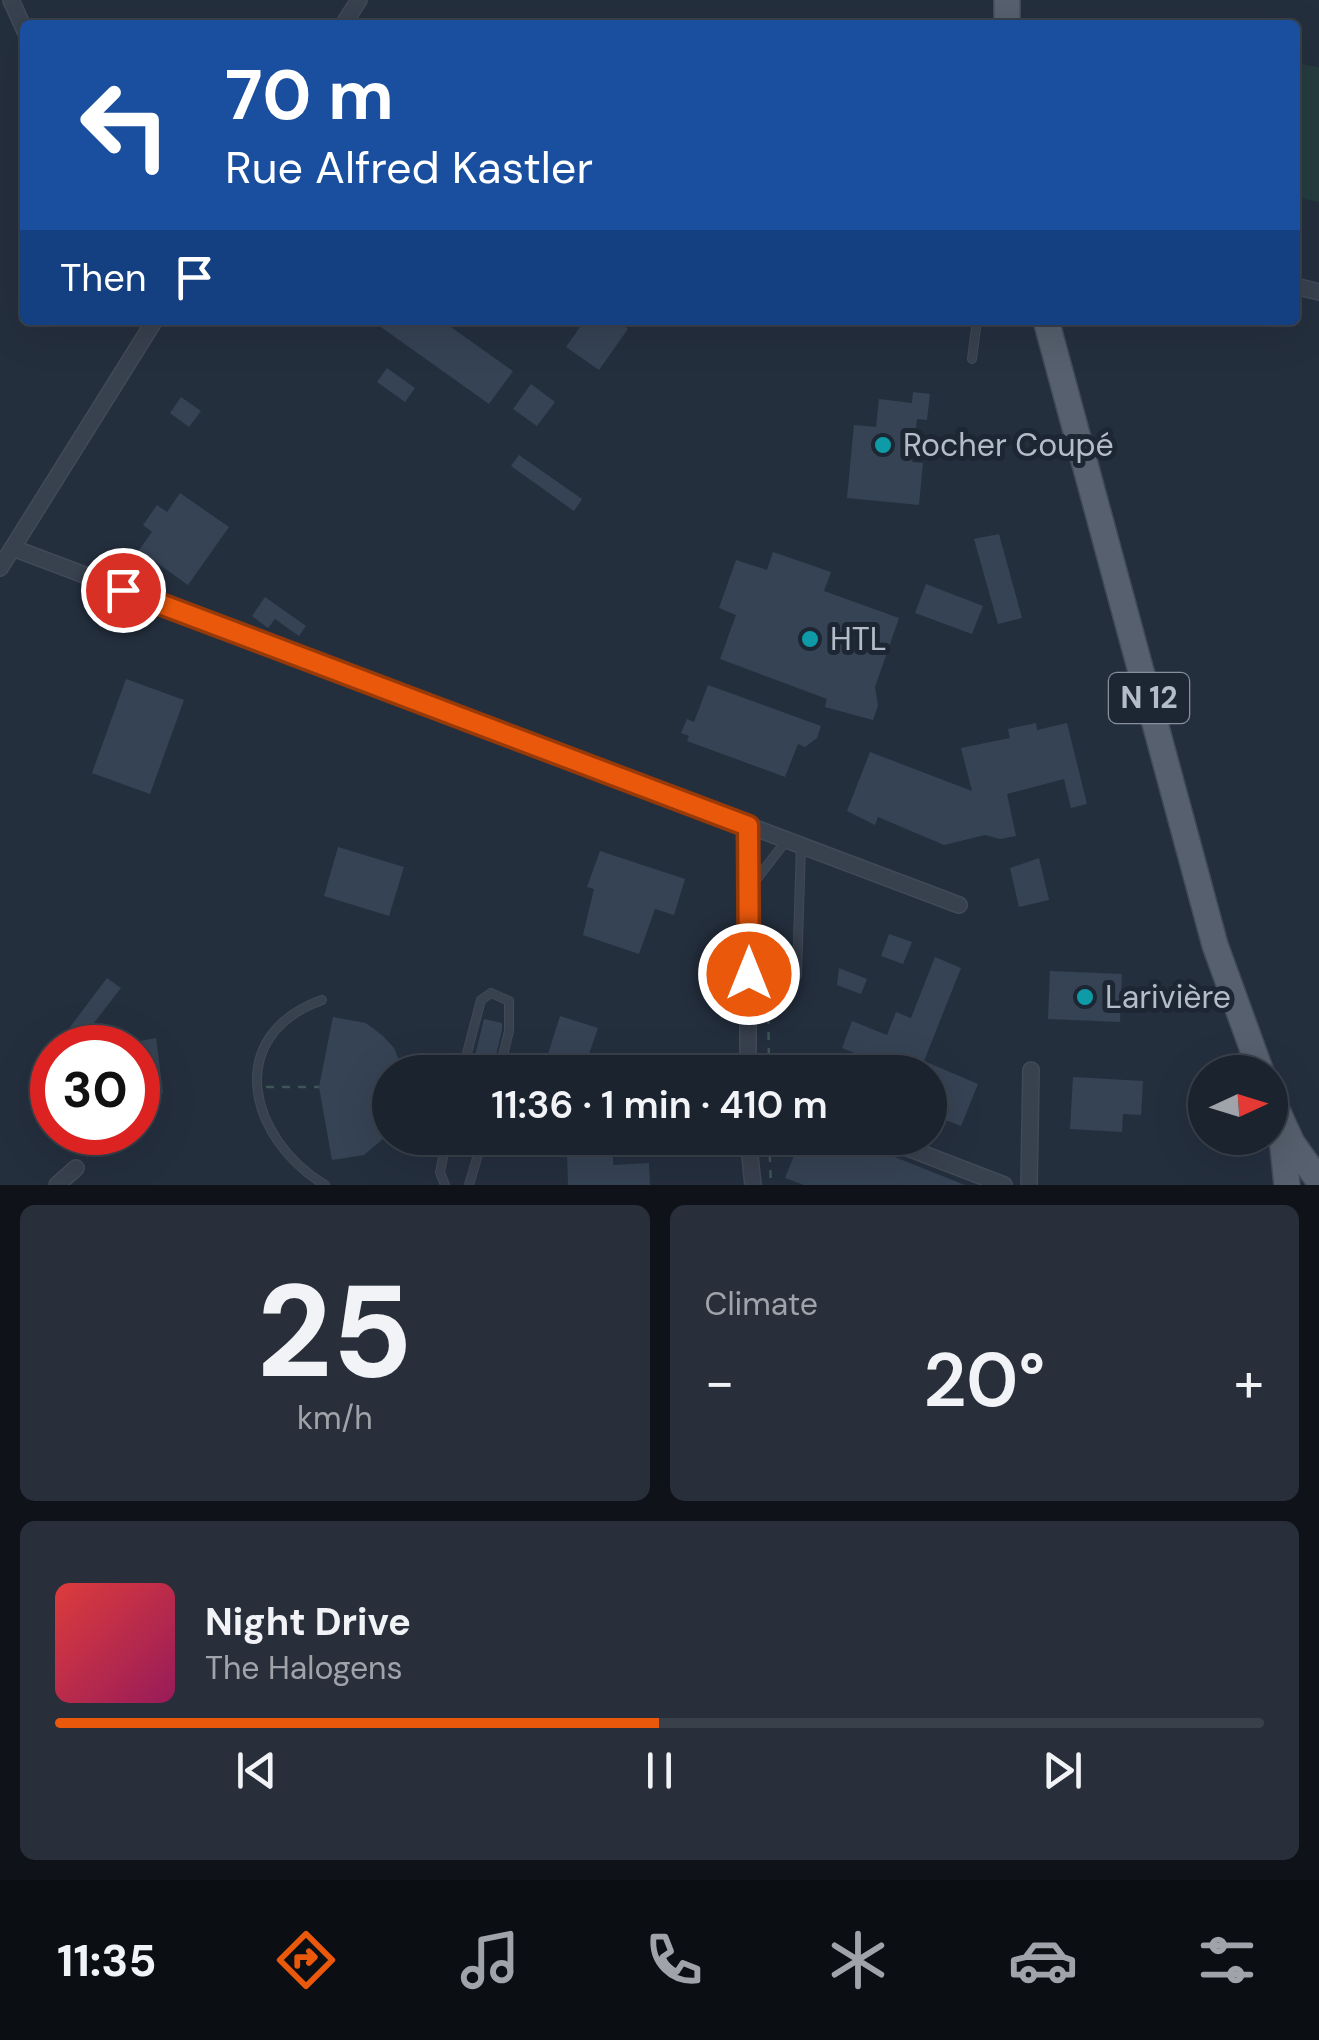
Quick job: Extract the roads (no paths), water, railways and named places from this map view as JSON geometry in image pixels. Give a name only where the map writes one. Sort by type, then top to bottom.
[{"type":"main road","name":"N 12","points":[[1047,325],[1216,945],[1255,1055]]},
{"type":"main road","points":[[1288,1134],[1319,1182],[1306,1185]]},
{"type":"main road","points":[[1282,1155],[1287,1185]]},
{"type":"street","points":[[0,568],[152,325]]},
{"type":"street","points":[[13,548],[959,905]]},
{"type":"street","points":[[748,826],[748,1055]]},
{"type":"street","points":[[1029,1185],[1031,1070]]},
{"type":"street","points":[[749,1155],[752,1185]]},
{"type":"street","points":[[926,1155],[1004,1185]]},
{"type":"street","points":[[57,1185],[76,1168]]},
{"type":"lane","points":[[972,358],[976,325]]},
{"type":"lane","points":[[749,889],[794,843]]},
{"type":"lane","points":[[749,974],[797,975],[794,843]]},
{"type":"lane","points":[[466,1055],[481,1000],[491,992],[509,1001],[511,1012],[502,1055]]},
{"type":"lane","points":[[322,1000],[279,1026],[264,1055],[257,1087],[261,1112],[277,1145],[326,1185]]},
{"type":"lane","points":[[444,1155],[440,1172],[446,1185]]},
{"type":"lane","points":[[469,1185],[478,1155]]},
{"type":"place","name":"Rocher Coupé","points":[[883,445]]},
{"type":"place","name":"HTL","points":[[810,639]]},
{"type":"place","name":"Larivière","points":[[1085,997]]}]
